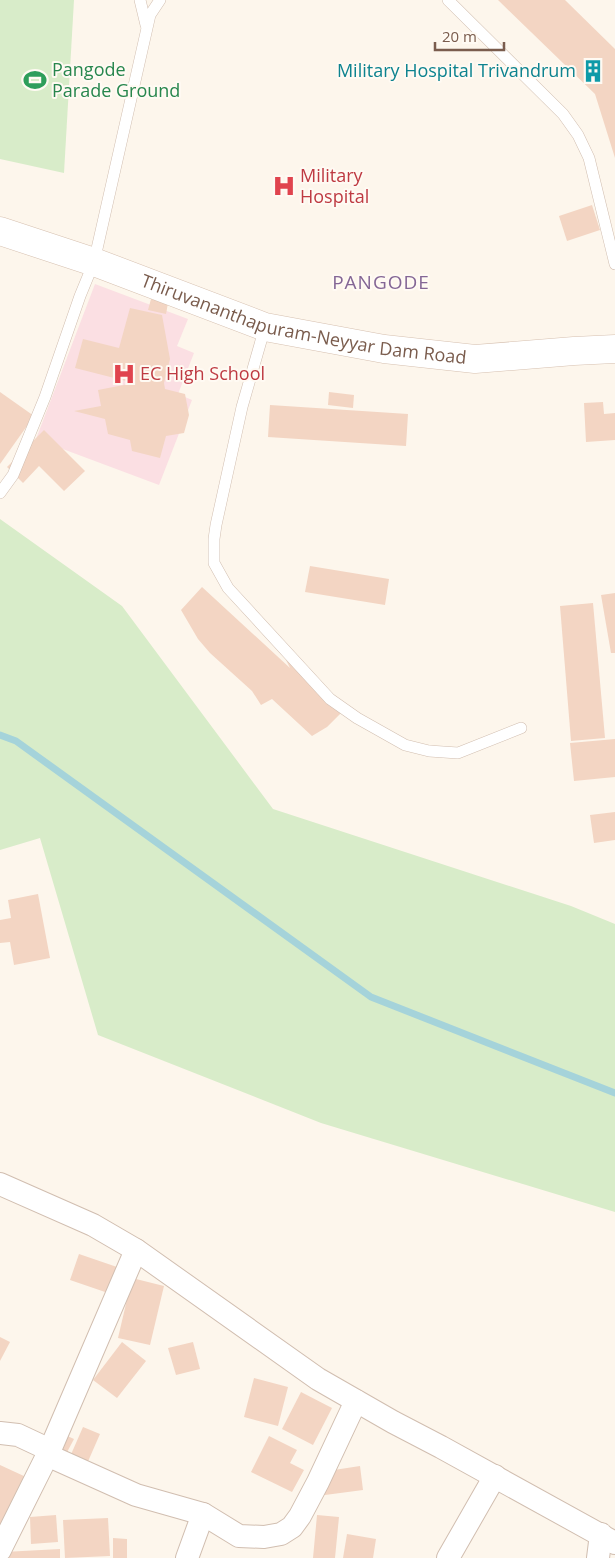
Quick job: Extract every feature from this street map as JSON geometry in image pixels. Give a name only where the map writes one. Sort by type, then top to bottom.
[{"type":"main road","name":"Thiruvananthapuram-Neyyar Dam Road","points":[[0,231],[94,262],[265,327],[384,349],[475,359],[574,350],[615,349]]},
{"type":"street","points":[[0,1184],[93,1225],[136,1250],[318,1379],[608,1538],[598,1558]]},
{"type":"street","points":[[0,1550],[48,1452],[136,1250]]},
{"type":"street","points":[[0,1433],[18,1435],[48,1452],[136,1495],[203,1514],[239,1536],[264,1537],[281,1534],[292,1527],[300,1516],[356,1401]]},
{"type":"street","points":[[448,1558],[495,1476]]},
{"type":"street","points":[[187,1558],[203,1514]]},
{"type":"lane","points":[[140,0],[147,29]]},
{"type":"lane","points":[[0,493],[13,474],[42,405],[80,296],[94,262],[150,15],[160,0]]},
{"type":"lane","points":[[448,0],[563,114],[578,135],[589,158],[615,264]]},
{"type":"lane","points":[[265,327],[242,407],[215,532],[214,562],[228,588],[330,699],[357,718],[406,744],[429,751],[458,753],[521,728]]},
{"type":"shaded area","name":"EC High School","points":[[95,284],[188,319],[177,346],[194,353],[178,394],[192,400],[159,485],[36,439]]},
{"type":"green space","name":"Pangode Parade Ground","points":[[0,0],[74,0],[64,173],[0,159]]},
{"type":"green space","points":[[0,519],[122,606],[273,809],[571,906],[615,924],[615,1212],[321,1123],[98,1035],[40,838],[0,850]]},
{"type":"building","name":"Military Hospital Trivandrum","points":[[498,0],[565,0],[615,49],[615,158],[595,94]]},
{"type":"building","points":[[592,205],[600,230],[567,241],[559,216]]},
{"type":"building","points":[[151,299],[168,303],[166,314],[148,310]]},
{"type":"building","points":[[130,308],[162,315],[170,359],[164,383],[165,389],[185,394],[189,415],[184,433],[166,436],[160,458],[132,451],[130,440],[108,434],[105,419],[74,411],[101,406],[98,390],[134,383],[75,368],[83,339],[119,348]]},
{"type":"building","points":[[0,392],[34,416],[0,464]]},
{"type":"building","points":[[329,392],[354,395],[353,408],[328,405]]},
{"type":"building","points":[[603,402],[604,414],[615,413],[615,440],[586,442],[584,403]]},
{"type":"building","points":[[270,405],[408,414],[406,446],[268,437]]},
{"type":"building","points":[[44,430],[85,471],[64,491],[39,466],[23,483],[7,467]]},
{"type":"building","points":[[310,566],[389,579],[385,605],[305,592]]},
{"type":"building","points":[[202,587],[290,668],[286,660],[337,706],[341,713],[327,727],[312,736],[272,699],[261,705],[252,691],[210,653],[198,639],[181,610]]},
{"type":"building","points":[[615,593],[615,653],[611,653],[601,595]]},
{"type":"building","points":[[593,603],[605,738],[571,741],[560,606]]},
{"type":"building","points":[[615,739],[615,777],[574,781],[570,743]]},
{"type":"building","points":[[615,812],[615,840],[594,843],[590,815]]},
{"type":"building","points":[[38,894],[50,958],[14,965],[10,942],[0,943],[0,920],[11,918],[8,900]]},
{"type":"building","points":[[79,1254],[117,1267],[108,1293],[70,1280]]},
{"type":"building","points":[[132,1278],[164,1286],[150,1345],[118,1338]]},
{"type":"building","points":[[0,1337],[10,1342],[0,1361]]},
{"type":"building","points":[[122,1342],[146,1361],[117,1398],[93,1380]]},
{"type":"building","points":[[193,1342],[200,1369],[176,1375],[168,1348]]},
{"type":"building","points":[[254,1378],[288,1387],[278,1426],[244,1417]]},
{"type":"building","points":[[301,1392],[332,1408],[313,1445],[282,1429]]},
{"type":"building","points":[[83,1427],[100,1434],[86,1466],[69,1459]]},
{"type":"building","points":[[63,1434],[74,1439],[65,1456],[54,1451]]},
{"type":"building","points":[[269,1436],[297,1450],[290,1463],[304,1470],[292,1492],[251,1472]]},
{"type":"building","points":[[0,1465],[26,1477],[0,1534]]},
{"type":"building","points":[[360,1466],[363,1490],[325,1495],[321,1472]]},
{"type":"building","points":[[56,1515],[58,1542],[31,1544],[30,1517]]},
{"type":"building","points":[[317,1515],[339,1517],[335,1558],[313,1558]]},
{"type":"building","points":[[108,1518],[110,1556],[65,1558],[63,1520]]},
{"type":"building","points":[[347,1534],[376,1539],[373,1558],[343,1558]]},
{"type":"building","points":[[113,1538],[127,1539],[127,1558],[113,1558]]},
{"type":"building","points":[[60,1549],[60,1558],[5,1558],[4,1552]]},
{"type":"waterway","points":[[0,735],[16,741],[371,997],[615,1093]]},
{"type":"place","name":"Military Hospital Trivandrum","points":[[593,71]]},
{"type":"place","name":"Pangode Parade Ground","points":[[35,80]]},
{"type":"place","name":"Military Hospital","points":[[284,186]]},
{"type":"place","name":"EC High School","points":[[124,374]]},
{"type":"district","name":"PANGODE","points":[[381,282]]}]
